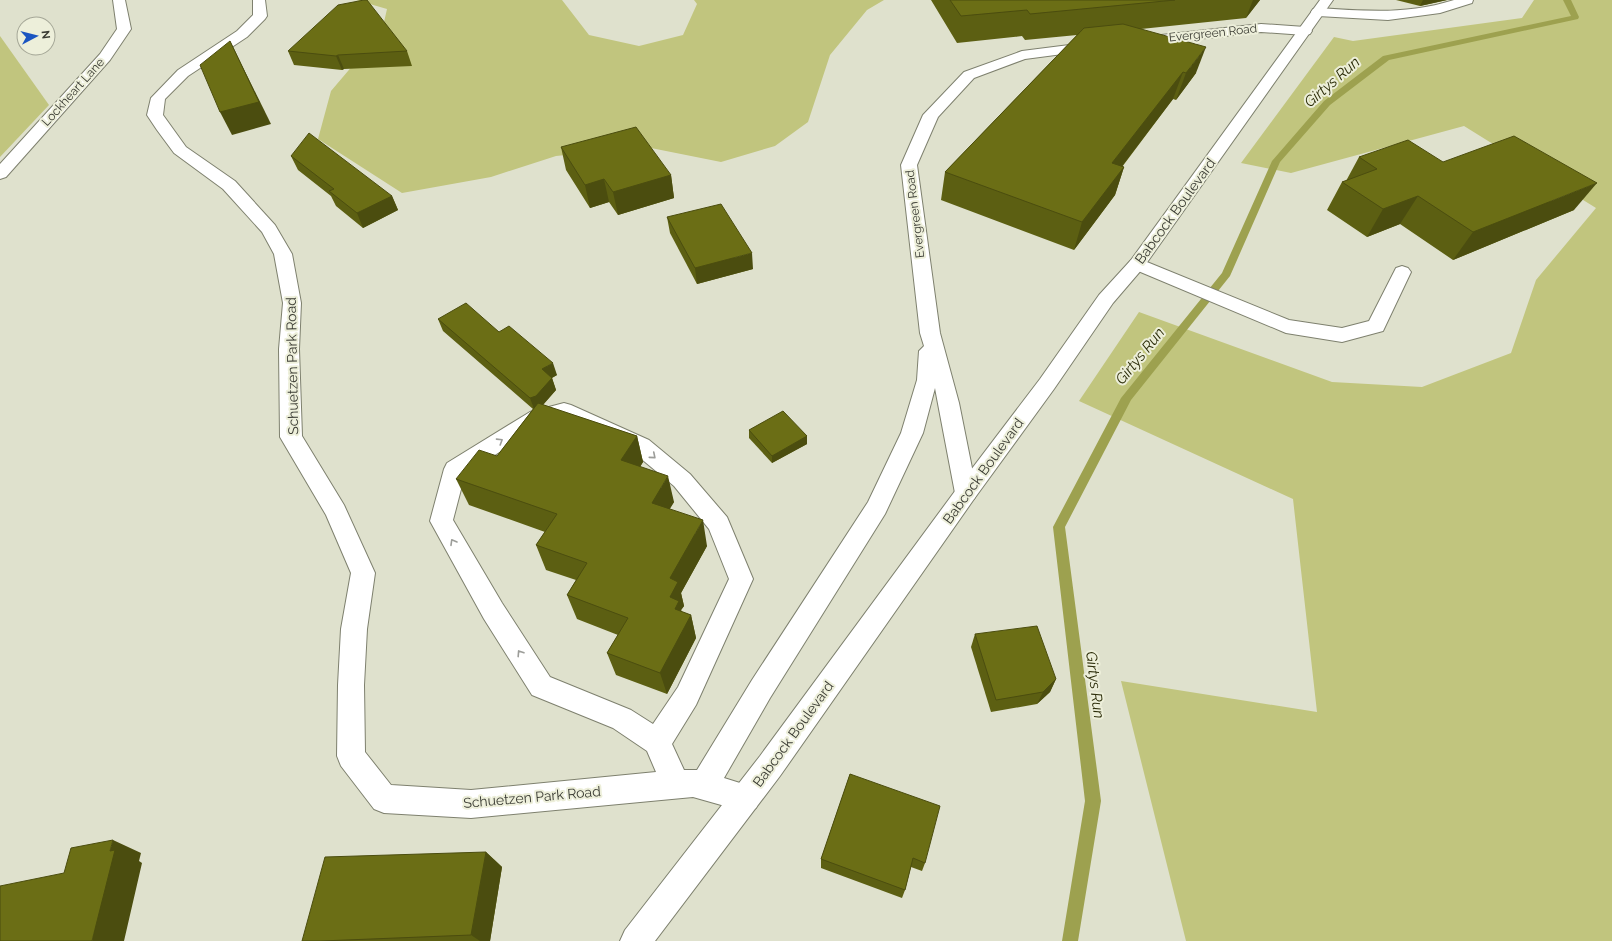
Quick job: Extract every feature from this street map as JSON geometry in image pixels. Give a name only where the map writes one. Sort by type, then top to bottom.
[{"type":"street","name":"Lockheart Lane","points":[[0,174],[105,57],[124,29],[119,0]]},
{"type":"street","name":"Schuetzen Park Road","points":[[256,0],[260,16],[242,34],[183,73],[158,98],[155,115],[162,127],[180,150],[229,185],[269,229],[283,254],[292,303],[289,349],[291,437],[336,512],[363,573],[354,629],[351,685],[351,756],[384,799],[471,804],[693,783],[746,798]]},
{"type":"street","points":[[1323,6],[1388,16],[1440,9],[1467,0]]},
{"type":"street","name":"Babcock Boulevard","points":[[636,941],[746,798],[966,493],[1047,384],[1106,300],[1137,264],[1323,6]]},
{"type":"street","name":"Evergreen Road","points":[[1133,42],[1261,28],[1305,31]]},
{"type":"street","name":"Evergreen Road","points":[[966,493],[949,403],[930,334],[909,165],[931,115],[969,75],[1022,55],[1103,45]]},
{"type":"street","points":[[1137,264],[1286,326],[1342,335],[1376,326],[1402,272]]},
{"type":"street","points":[[703,786],[761,689],[877,507],[912,433],[927,380],[930,334]]},
{"type":"street","points":[[657,742],[687,696],[740,578],[719,524],[682,480],[641,446],[564,411],[537,418],[455,470],[441,521],[493,611],[541,686],[622,719],[657,742],[676,784]]},
{"type":"green space","points":[[356,0],[562,0],[589,35],[639,46],[683,35],[697,4],[694,0],[884,0],[867,10],[830,55],[808,122],[775,146],[721,162],[646,147],[556,156],[491,177],[402,193],[318,139],[331,91],[382,31],[387,9]]},
{"type":"green space","points":[[1534,0],[1612,0],[1612,941],[1186,941],[1121,681],[1317,712],[1293,499],[1079,401],[1139,312],[1332,382],[1422,387],[1511,353],[1536,280],[1596,208],[1464,126],[1291,173],[1241,163],[1334,37],[1353,41],[1522,18]]},
{"type":"green space","points":[[0,36],[49,105],[0,157]]},
{"type":"building","points":[[367,0],[407,51],[336,56],[288,51],[338,5]]},
{"type":"building","points":[[950,0],[1175,0],[1030,14],[1027,10],[961,16]]},
{"type":"building","points":[[1123,24],[1206,47],[1186,73],[1183,72],[1112,163],[1124,167],[1082,222],[945,172],[1084,28]]},
{"type":"building","points":[[230,41],[259,102],[220,112],[200,65]]},
{"type":"building","points":[[636,127],[671,175],[613,192],[604,179],[585,185],[561,147]]},
{"type":"building","points":[[309,133],[392,196],[357,213],[329,191],[334,189],[291,156]]},
{"type":"building","points":[[1514,136],[1597,183],[1473,232],[1418,196],[1383,209],[1342,182],[1377,169],[1359,157],[1408,140],[1443,162]]},
{"type":"building","points":[[721,204],[752,253],[695,268],[667,217]]},
{"type":"building","points":[[466,303],[499,332],[509,326],[553,363],[542,369],[552,378],[536,396],[530,398],[438,319]]},
{"type":"building","points":[[538,403],[637,436],[621,460],[668,476],[652,503],[703,520],[670,578],[678,582],[670,597],[679,601],[675,609],[691,615],[660,673],[607,653],[628,618],[567,595],[587,563],[536,545],[557,514],[456,479],[479,450],[497,456]]},
{"type":"building","points":[[783,411],[807,436],[772,456],[749,430]]},
{"type":"building","points":[[1037,626],[1056,679],[1043,692],[996,700],[975,634]]},
{"type":"building","points":[[850,774],[940,806],[925,863],[913,858],[905,890],[821,859]]},
{"type":"building","points":[[113,840],[110,851],[115,850],[92,941],[0,941],[0,886],[64,873],[71,848]]},
{"type":"building","points":[[486,852],[471,935],[302,941],[325,857]]},
{"type":"waterway","name":"Girtys Run","points":[[1070,941],[1093,801],[1059,527],[1127,398],[1226,274],[1276,161],[1327,103],[1386,58],[1575,17],[1567,0]]}]
